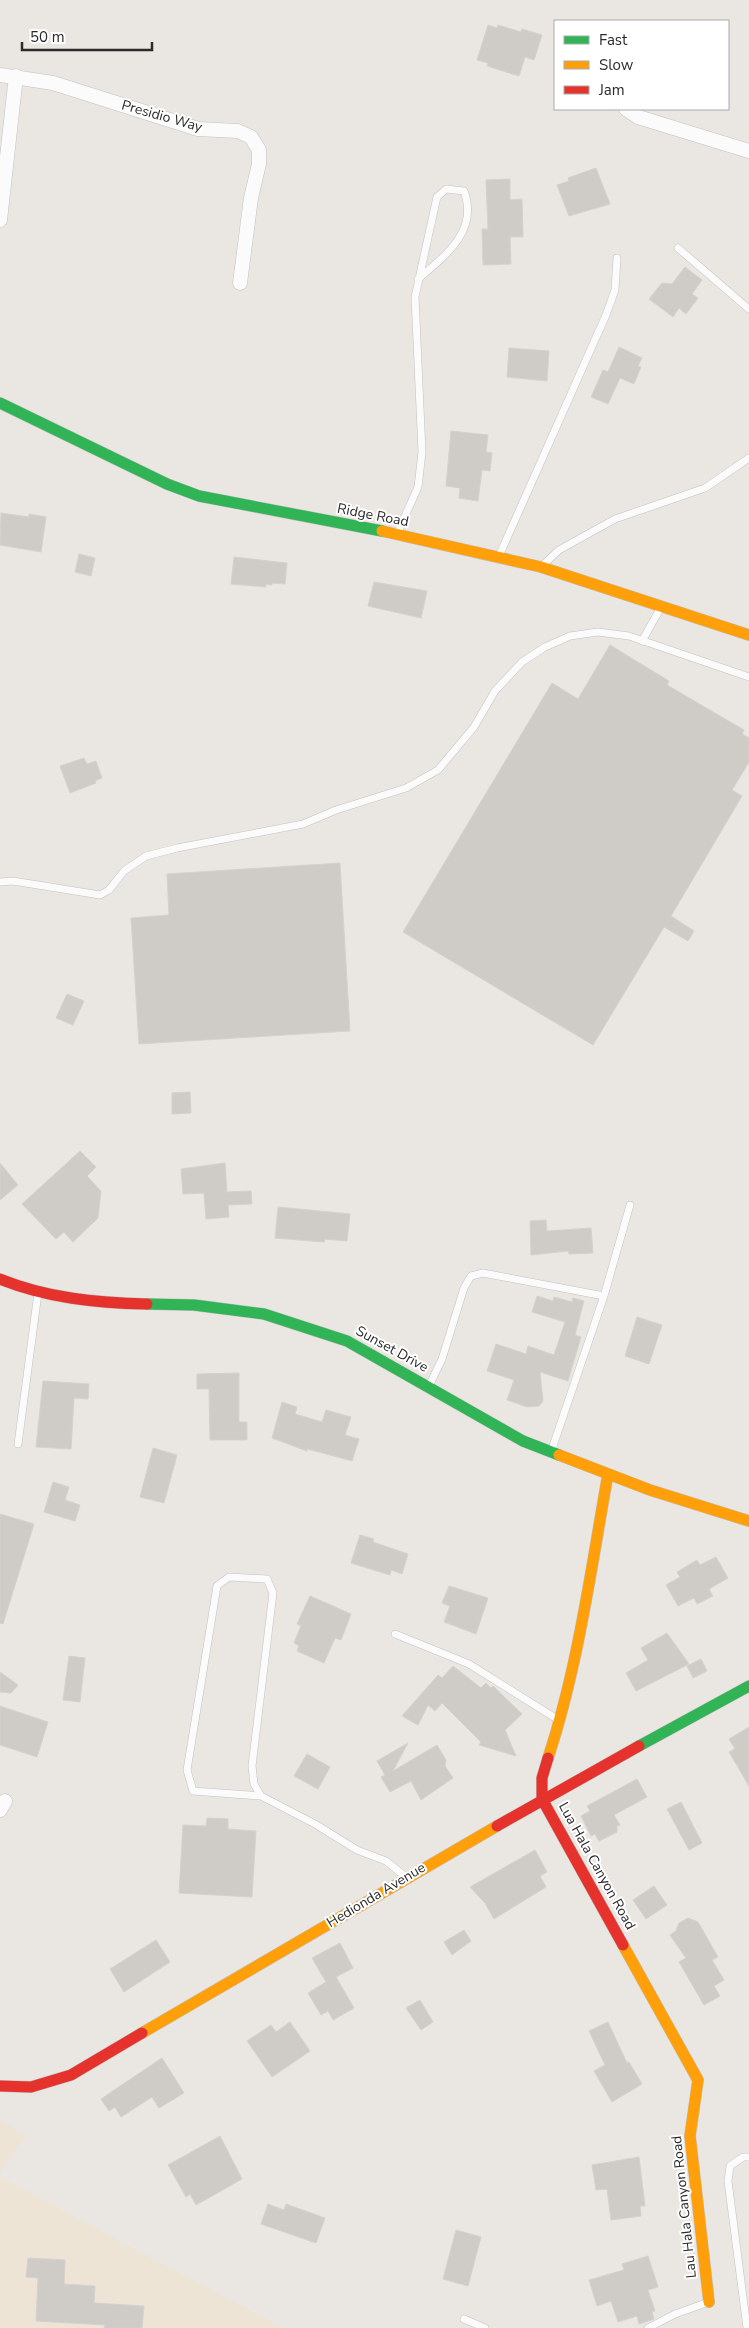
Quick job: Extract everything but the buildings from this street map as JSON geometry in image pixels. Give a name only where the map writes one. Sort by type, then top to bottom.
[{"type":"street","name":"Presidio Way","points":[[0,75],[53,83],[198,129],[238,131],[251,137],[259,150],[259,164],[250,198],[240,283]]},
{"type":"street","points":[[0,220],[16,76]]},
{"type":"street","points":[[628,110],[638,117],[749,150]]},
{"type":"street","name":"Ridge Road","points":[[0,403],[159,480],[199,496],[397,534],[542,567],[749,635]]},
{"type":"street","name":"Sunset Drive","points":[[0,1279],[28,1290],[99,1303],[194,1305],[264,1314],[348,1340],[523,1441],[650,1490],[749,1521]]},
{"type":"street","name":"Lua Hala Canyon Road","points":[[608,1474],[580,1630],[559,1721],[542,1778],[542,1798],[698,2080]]},
{"type":"street","name":"Hedionda Avenue","points":[[0,2086],[10,2088],[30,2087],[71,2075],[542,1798],[749,1686]]},
{"type":"street","name":"Lau Hala Canyon Road","points":[[698,2080],[690,2136],[709,2302]]},
{"type":"lane","points":[[397,534],[418,487],[422,452],[415,297],[418,279],[436,197],[446,189],[464,192],[469,203],[469,215],[462,233],[450,250],[418,279]]},
{"type":"lane","points":[[678,248],[749,310]]},
{"type":"lane","points":[[498,557],[606,315],[614,290],[617,258]]},
{"type":"lane","points":[[542,567],[559,550],[615,519],[705,488],[749,458]]},
{"type":"lane","points":[[642,641],[661,606]]},
{"type":"lane","points":[[0,882],[13,880],[100,895],[109,890],[124,871],[146,856],[177,848],[304,824],[336,810],[406,788],[438,770],[474,727],[495,691],[522,662],[545,647],[570,636],[598,632],[629,636],[749,677]]},
{"type":"lane","points":[[551,1452],[604,1296],[630,1205]]},
{"type":"lane","points":[[428,1387],[442,1359],[464,1288],[471,1276],[483,1273],[604,1296]]},
{"type":"lane","points":[[18,1444],[38,1292]]},
{"type":"lane","points":[[261,1796],[254,1784],[252,1766],[273,1593],[267,1579],[229,1577],[217,1586],[215,1594],[187,1770],[193,1790],[261,1796],[315,1824],[357,1850],[386,1861],[406,1878]]},
{"type":"lane","points":[[395,1634],[469,1664],[559,1721]]},
{"type":"lane","points":[[747,2328],[728,2181],[730,2166],[743,2157],[749,2157]]},
{"type":"lane","points":[[648,2328],[675,2314],[709,2302]]},
{"type":"lane","points":[[464,2319],[485,2328]]},
{"type":"shaded area","points":[[0,2120],[26,2136],[0,2172]]},
{"type":"shaded area","points":[[0,2177],[283,2328],[0,2328]]},
{"type":"traffic: fast","points":[[0,403],[167,484],[199,496],[382,531]]},
{"type":"traffic: fast","points":[[147,1304],[194,1305],[264,1314],[347,1341],[523,1441],[559,1455]]},
{"type":"traffic: fast","points":[[639,1746],[749,1686]]},
{"type":"traffic: slow","points":[[382,531],[541,567],[749,635]]},
{"type":"traffic: slow","points":[[559,1455],[650,1490],[749,1521]]},
{"type":"traffic: slow","points":[[548,1758],[568,1689],[576,1653],[608,1474]]},
{"type":"traffic: slow","points":[[142,2033],[497,1826]]},
{"type":"traffic: slow","points":[[623,1945],[698,2080],[690,2136],[709,2302]]},
{"type":"traffic: jam","points":[[0,1279],[54,1295],[110,1302],[147,1304]]},
{"type":"traffic: jam","points":[[497,1826],[639,1746]]},
{"type":"traffic: jam","points":[[548,1758],[542,1778],[542,1799],[623,1945]]},
{"type":"traffic: jam","points":[[0,2086],[31,2087],[71,2075],[142,2033]]}]
